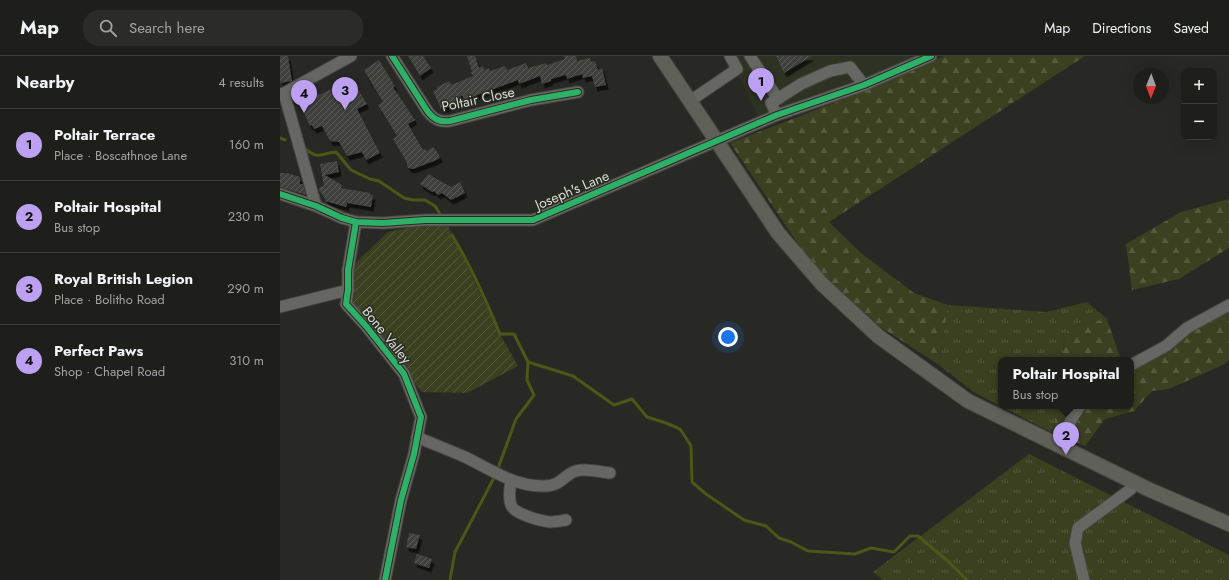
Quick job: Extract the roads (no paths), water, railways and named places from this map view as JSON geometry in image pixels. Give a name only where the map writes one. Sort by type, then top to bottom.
[{"type":"main road","points":[[660,56],[778,233],[822,284],[878,336],[968,401],[1135,482],[1229,524]]},
{"type":"street","points":[[316,206],[282,93],[351,56]]},
{"type":"street","name":"Poltair Close","points":[[392,56],[428,112],[434,119],[441,122],[531,100],[578,92]]},
{"type":"street","points":[[690,101],[737,69],[730,56]]},
{"type":"street","points":[[750,56],[778,99]]},
{"type":"street","name":"Joseph's Lane","points":[[280,194],[356,222],[383,223],[425,220],[533,220],[776,115],[864,85],[931,56]]},
{"type":"street","points":[[776,115],[771,103],[801,84],[830,71],[850,67],[864,85]]},
{"type":"street","name":"Bone Valley","points":[[356,222],[348,270],[346,304],[366,326],[404,374],[420,417],[414,454],[401,500],[385,580]]},
{"type":"street","points":[[280,307],[348,290]]},
{"type":"street","points":[[1134,363],[1166,346],[1188,328],[1229,305]]},
{"type":"street","points":[[1061,446],[1071,420],[1078,409]]},
{"type":"street","points":[[417,437],[522,484],[545,486],[554,485],[561,482],[576,471],[586,470],[610,473]]},
{"type":"street","points":[[511,480],[510,500],[511,506],[514,509],[543,521],[557,522],[566,520]]},
{"type":"street","points":[[1084,580],[1074,543],[1078,528],[1131,489],[1135,482]]},
{"type":"waterway","points":[[280,138],[285,140]]},
{"type":"waterway","points":[[304,148],[317,155],[336,152],[351,170],[370,179],[379,181],[404,198],[425,200],[435,206],[442,217]]},
{"type":"waterway","points":[[452,235],[478,283],[500,334],[514,334],[528,362],[573,376],[614,405],[632,399],[647,417],[680,429],[691,446],[692,482],[706,494],[744,520],[766,526],[779,538],[791,542],[808,551],[855,554],[871,548],[894,552],[910,536],[918,536],[949,562],[967,580]]},
{"type":"waterway","points":[[497,471],[516,419],[534,395],[527,380],[528,362]]},
{"type":"waterway","points":[[450,580],[455,552],[495,476]]},
{"type":"place","name":"Poltair Terrace","points":[[761,101]]},
{"type":"place","name":"Royal British Legion","points":[[345,110]]},
{"type":"place","name":"Perfect Paws","points":[[304,113]]},
{"type":"place","name":"Poltair Hospital","points":[[1066,455]]}]
